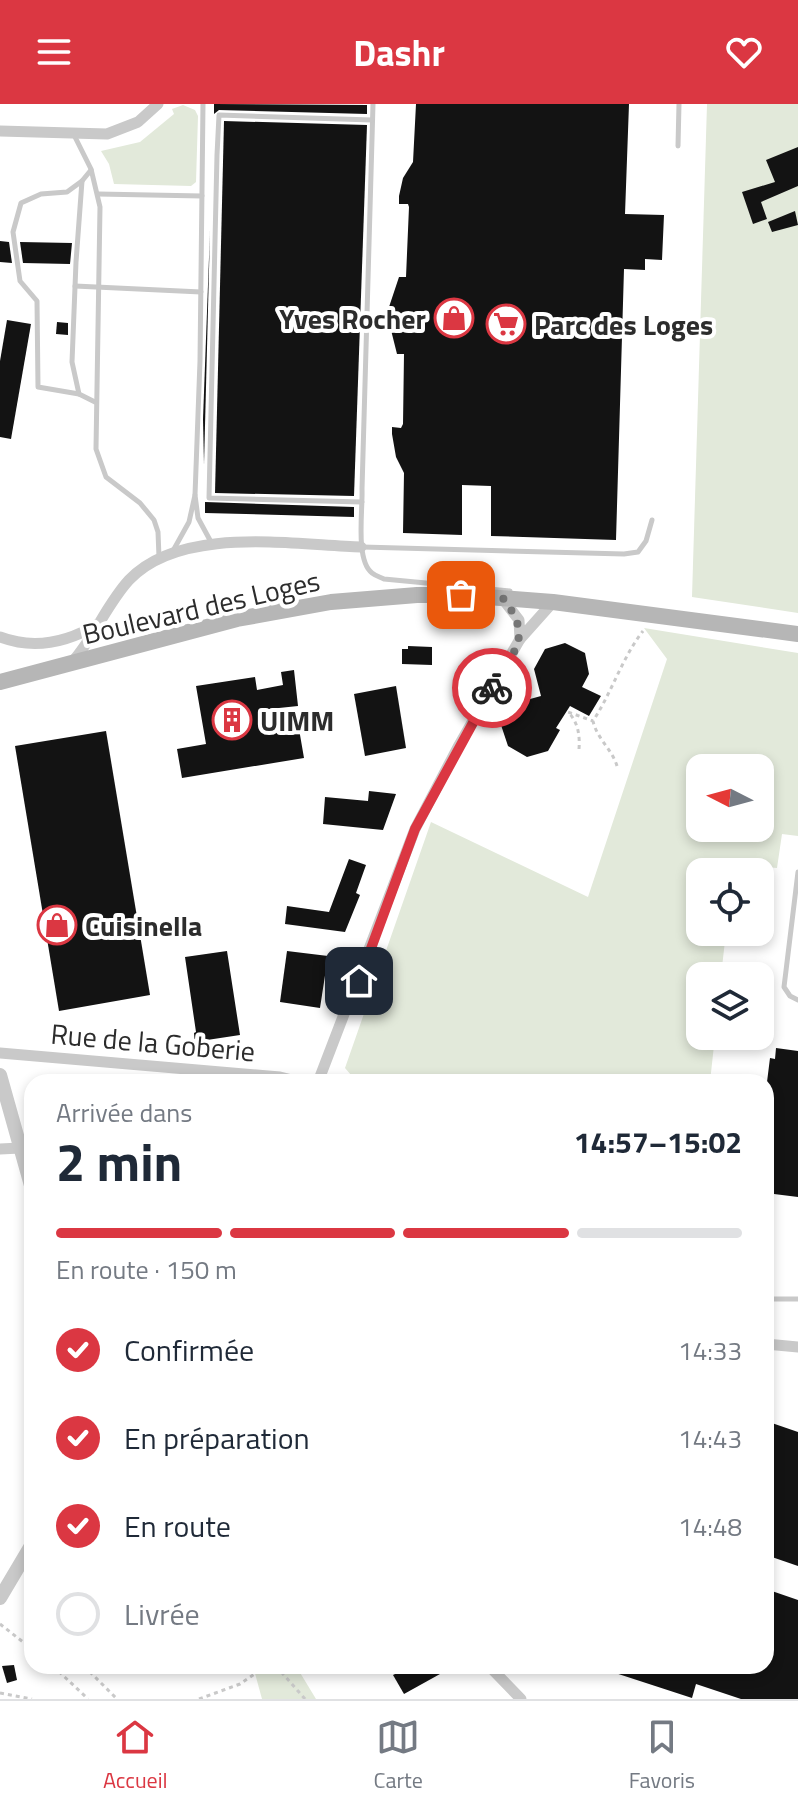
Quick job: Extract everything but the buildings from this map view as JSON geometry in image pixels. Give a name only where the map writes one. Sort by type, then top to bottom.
[{"type":"main road","name":"Boulevard des Loges","points":[[0,682],[237,619],[331,602],[417,595],[553,602],[798,634]]},
{"type":"street","points":[[0,131],[107,134],[138,122],[158,104]]},
{"type":"street","points":[[70,664],[87,645],[128,581],[144,566],[171,553],[212,543],[361,547]]},
{"type":"street","points":[[502,597],[519,620],[520,639]]},
{"type":"street","points":[[321,1074],[415,829],[520,639],[553,602]]},
{"type":"street","points":[[0,637],[49,644],[77,637],[98,624]]},
{"type":"street","name":"Rue de la Goberie","points":[[0,1053],[245,1074]]},
{"type":"street","points":[[0,1075],[24,1162]]},
{"type":"street","points":[[0,1149],[20,1148]]},
{"type":"street","points":[[774,1345],[798,1347]]},
{"type":"street","points":[[0,1598],[24,1558]]},
{"type":"street","points":[[497,1674],[521,1699]]},
{"type":"lane","points":[[203,104],[195,495],[198,518],[212,543]]},
{"type":"lane","points":[[373,104],[361,547],[364,561],[371,573],[384,579],[499,589],[553,602]]},
{"type":"lane","points":[[678,146],[679,104]]},
{"type":"lane","points":[[362,502],[209,498],[217,155],[219,115],[372,120]]},
{"type":"lane","points":[[74,135],[91,169],[98,194],[101,229],[95,438],[99,463],[106,477],[140,503],[154,520],[158,532],[159,558]]},
{"type":"lane","points":[[91,169],[82,181],[67,192],[41,194],[21,203],[13,232],[20,281],[37,301],[38,387],[79,394],[96,402]]},
{"type":"lane","points":[[79,394],[72,362],[82,181]]},
{"type":"lane","points":[[98,194],[202,196]]},
{"type":"lane","points":[[75,286],[201,292]]},
{"type":"lane","points":[[171,553],[189,522],[195,495]]},
{"type":"lane","points":[[361,547],[624,554],[638,552],[646,541],[652,520]]},
{"type":"lane","points":[[798,872],[784,987],[790,996],[798,1000]]},
{"type":"lane","points":[[774,1299],[798,1299]]},
{"type":"path","points":[[617,766],[615,758],[595,731],[593,721],[643,631]]},
{"type":"path","points":[[579,749],[575,718],[568,712],[593,721]]},
{"type":"path","points":[[0,1624],[24,1643]]},
{"type":"path","points":[[61,1674],[88,1699]]},
{"type":"path","points":[[92,1674],[117,1699]]},
{"type":"path","points":[[199,1699],[240,1684],[254,1674]]},
{"type":"path","points":[[283,1674],[305,1699]]},
{"type":"path","points":[[0,1693],[32,1699]]},
{"type":"green space","points":[[707,104],[798,104],[798,613],[692,597]]},
{"type":"green space","points":[[183,105],[195,110],[198,116],[196,182],[191,186],[114,184],[109,164],[101,151],[140,142],[174,114],[172,109]]},
{"type":"green space","points":[[644,628],[798,653],[798,836],[782,834],[777,868],[774,868],[774,858],[686,858],[686,946],[724,946],[723,962],[686,962],[686,1050],[713,1050],[711,1074],[350,1074],[345,1068],[431,822],[588,897],[667,659]]},
{"type":"green space","points":[[255,1674],[301,1674],[316,1699],[262,1699]]},
{"type":"way so far","points":[[461,595],[502,597],[519,620],[520,639],[492,688]]},
{"type":"place","name":"Yves Rocher","points":[[454,318]]},
{"type":"place","name":"Parc des Loges","points":[[506,324]]},
{"type":"place","name":"UIMM","points":[[232,720]]},
{"type":"place","name":"Cuisinella","points":[[57,925]]},
{"type":"route","points":[[359,981],[415,829],[492,688]]}]
